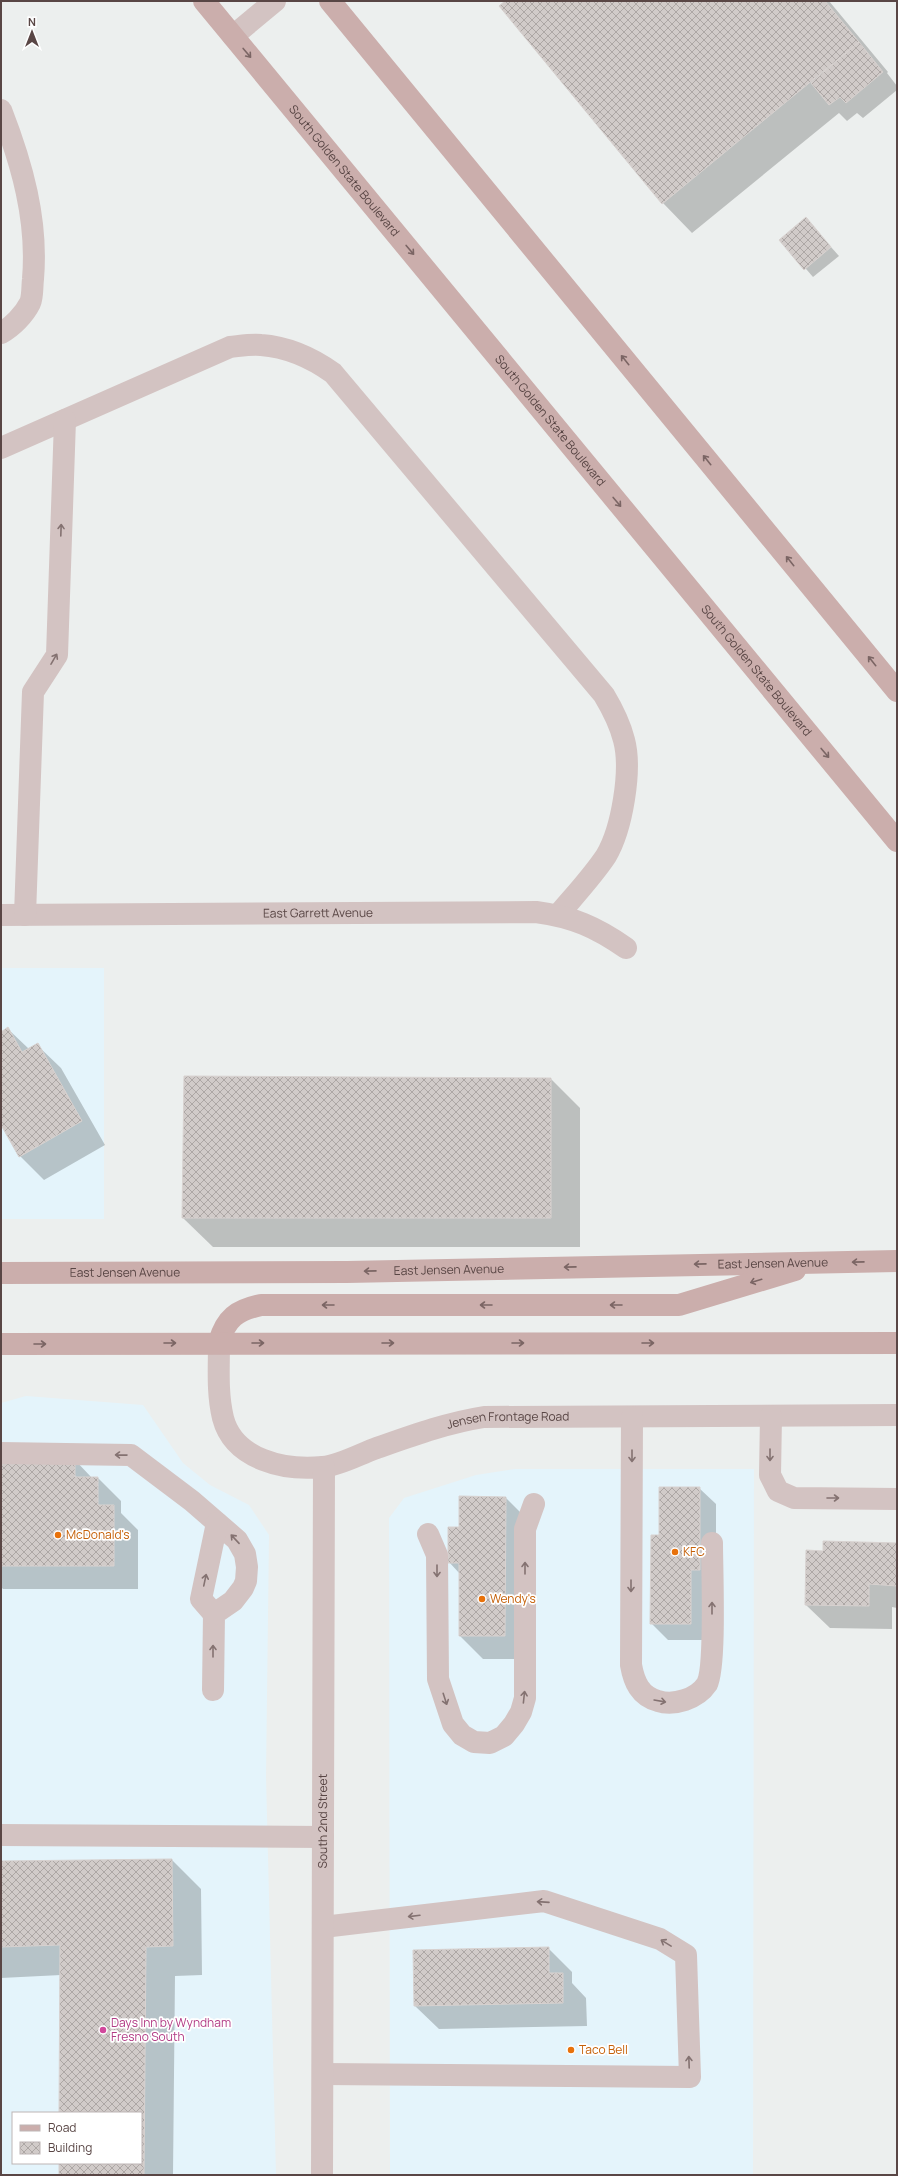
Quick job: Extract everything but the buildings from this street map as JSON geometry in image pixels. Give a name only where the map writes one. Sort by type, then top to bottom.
[{"type":"main road","name":"South Golden State Boulevard","points":[[204,1],[897,841]]},
{"type":"main road","points":[[330,1],[897,691]]},
{"type":"main road","name":"East Jensen Avenue","points":[[1,1272],[355,1272],[897,1261]]},
{"type":"main road","points":[[219,1342],[223,1328],[232,1318],[244,1309],[261,1305],[680,1305],[820,1262]]},
{"type":"main road","points":[[1,1344],[219,1342],[897,1344]]},
{"type":"street","points":[[233,36],[275,1]]},
{"type":"street","points":[[1,110],[18,155],[32,216],[34,262],[30,302],[11,328],[1,333]]},
{"type":"street","points":[[1,448],[230,348],[260,344],[293,351],[315,360],[334,373],[604,695],[617,717],[625,741],[627,775],[615,835],[607,854],[596,871],[558,915]]},
{"type":"street","points":[[25,914],[33,692],[57,654],[65,420]]},
{"type":"street","name":"East Garrett Avenue","points":[[1,915],[536,912],[558,915],[577,920],[603,932],[626,948]]},
{"type":"street","name":"Jensen Frontage Road","points":[[219,1342],[219,1394],[223,1419],[233,1439],[249,1453],[268,1462],[290,1468],[324,1467],[456,1421],[484,1417],[897,1415]]},
{"type":"street","points":[[771,1416],[770,1475],[778,1491],[794,1498],[897,1499]]},
{"type":"street","points":[[632,1417],[631,1665],[633,1679],[641,1692],[651,1700],[662,1703],[676,1703],[699,1692],[706,1684],[711,1664],[712,1543]]},
{"type":"street","points":[[1,1453],[132,1455],[192,1501],[237,1540],[245,1554],[248,1567],[243,1588],[233,1601],[214,1614]]},
{"type":"street","name":"South 2nd Street","points":[[322,2175],[324,1467]]},
{"type":"street","points":[[428,1534],[437,1555],[438,1679],[453,1724],[457,1730],[462,1735],[474,1742],[490,1743],[504,1736],[514,1724],[521,1712],[525,1698],[525,1529],[534,1504]]},
{"type":"street","points":[[213,1690],[214,1614],[201,1599],[217,1523]]},
{"type":"street","points":[[1,1835],[323,1837]]},
{"type":"street","points":[[323,1927],[544,1901],[660,1939],[686,1955],[690,2077],[323,2074]]},
{"type":"shaded area","points":[[1,968],[104,968],[104,1219],[1,1219]]},
{"type":"shaded area","points":[[26,1396],[143,1405],[183,1463],[210,1485],[249,1505],[269,1535],[266,1776],[276,2175],[1,2175],[1,1403]]},
{"type":"shaded area","points":[[515,1469],[754,1469],[753,2175],[390,2175],[389,1518],[404,1498],[476,1475]]},
{"type":"place","name":"McDonald's","points":[[58,1535]]},
{"type":"place","name":"KFC","points":[[675,1552]]},
{"type":"place","name":"Wendy's","points":[[482,1599]]},
{"type":"place","name":"Days Inn by Wyndham Fresno South","points":[[103,2030]]},
{"type":"place","name":"Taco Bell","points":[[571,2050]]}]
